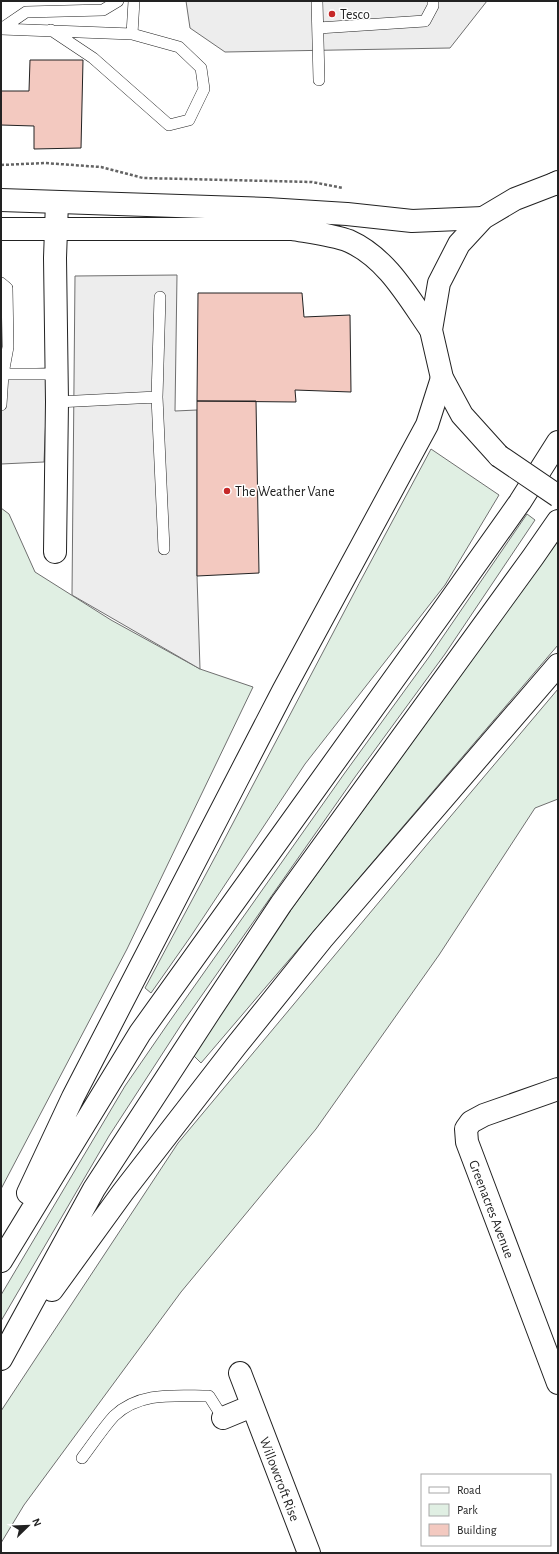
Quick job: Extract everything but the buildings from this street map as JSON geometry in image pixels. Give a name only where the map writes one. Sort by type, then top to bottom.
[{"type":"main road","points":[[431,330],[439,283],[459,244],[482,218],[515,199],[557,183]]},
{"type":"main road","points":[[1,200],[267,209],[347,214],[412,221],[482,218]]},
{"type":"main road","points":[[55,552],[57,202]]},
{"type":"main road","points":[[1,229],[292,230],[316,233],[349,241],[373,256],[394,277],[431,330],[442,378],[462,415],[499,456],[558,496]]},
{"type":"main road","points":[[1,1253],[77,1090],[279,698],[427,425],[442,378]]},
{"type":"main road","points":[[1,1261],[140,1033],[520,502],[558,442]]},
{"type":"main road","points":[[1,1360],[94,1189],[214,1004],[281,904],[558,521]]},
{"type":"main road","points":[[1,1360],[122,1192],[236,1046],[322,939],[558,665]]},
{"type":"main road","name":"Greenacres Avenue","points":[[558,1089],[484,1115],[471,1122],[466,1129],[467,1142],[558,1383]]},
{"type":"main road","name":"Willowcroft Rise","points":[[240,1373],[309,1553]]},
{"type":"main road","points":[[223,1418],[252,1406]]},
{"type":"lane","points":[[1,29],[26,12],[103,10],[118,1]]},
{"type":"lane","points":[[132,34],[134,1]]},
{"type":"lane","points":[[317,1],[319,80]]},
{"type":"lane","points":[[318,28],[425,21],[433,6],[433,1]]},
{"type":"lane","points":[[1,29],[51,30],[132,34],[179,47],[201,68],[204,89],[189,120],[170,125],[93,58],[51,30]]},
{"type":"lane","points":[[1,283],[7,288],[8,347],[1,405]]},
{"type":"lane","points":[[160,297],[157,397],[164,549]]},
{"type":"lane","points":[[4,374],[57,374]]},
{"type":"lane","points":[[57,402],[157,397]]},
{"type":"lane","points":[[82,1458],[114,1416],[133,1402],[157,1396],[209,1396],[223,1418]]},
{"type":"path","points":[[1,165],[45,163],[101,167],[143,178],[312,182],[350,190]]},
{"type":"green space","points":[[431,449],[499,495],[445,585],[305,764],[191,936],[151,993],[145,988]]},
{"type":"green space","points":[[1,508],[9,514],[35,572],[111,620],[200,669],[253,687],[127,949],[1,1189]]},
{"type":"green space","points":[[527,514],[535,520],[445,654],[355,777],[181,1025],[109,1136],[1,1321],[1,1295],[125,1086],[344,774],[429,657]]},
{"type":"green space","points":[[558,541],[558,645],[201,1063],[192,1054],[251,965]]},
{"type":"green space","points":[[558,689],[558,799],[535,808],[439,955],[316,1129],[181,1292],[24,1505],[1,1543],[1,1411],[178,1143]]},
{"type":"shaded area","name":"Tesco","points":[[186,1],[487,1],[450,48],[225,52],[190,28]]},
{"type":"shaded area","name":"The Weather Vane","points":[[177,275],[175,411],[197,410],[197,576],[200,669],[72,595],[75,276]]},
{"type":"shaded area","points":[[48,368],[44,462],[1,464],[1,370]]},
{"type":"place","name":"Tesco","points":[[332,14]]},
{"type":"place","name":"The Weather Vane","points":[[227,491]]}]
